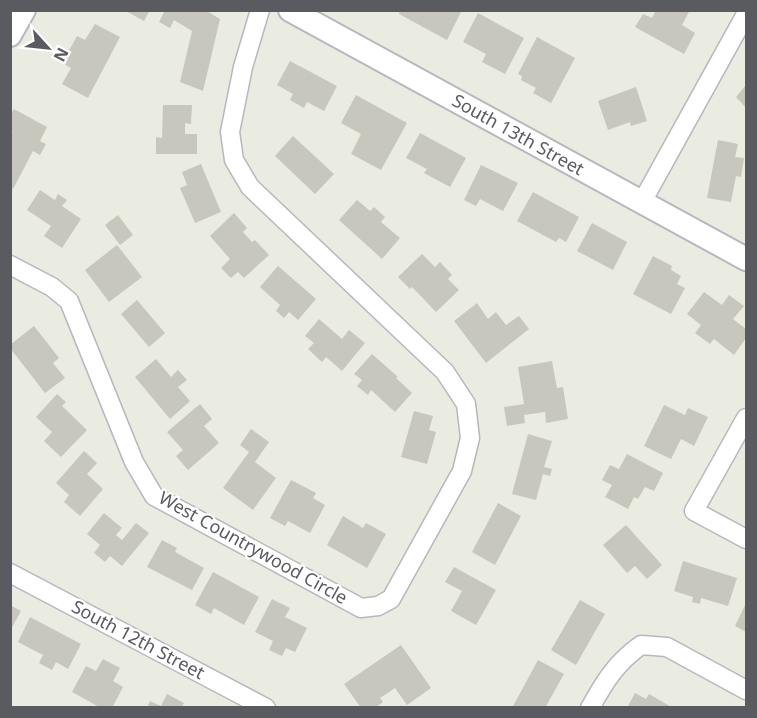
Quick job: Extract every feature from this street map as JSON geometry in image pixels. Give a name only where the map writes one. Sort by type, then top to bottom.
[{"type":"street","points":[[10,35],[24,10]]},
{"type":"street","name":"West Countrywood Circle","points":[[10,265],[52,287],[69,301],[134,462],[154,496],[361,608],[378,606],[391,599],[462,471],[470,438],[466,404],[445,372],[250,187],[234,160],[230,132],[243,67],[260,10]]},
{"type":"street","name":"South 13th Street","points":[[290,10],[747,259]]},
{"type":"street","points":[[642,202],[747,14]]},
{"type":"street","points":[[747,418],[694,511],[747,539]]},
{"type":"street","name":"South 12th Street","points":[[10,573],[266,708]]},
{"type":"street","points":[[590,708],[610,673],[625,657],[641,645],[667,647],[747,690]]},
{"type":"building","points":[[124,10],[150,10],[144,21]]},
{"type":"building","points":[[165,10],[205,10],[220,19],[203,91],[180,82],[192,31],[174,20],[170,28],[159,22]]},
{"type":"building","points":[[400,10],[462,10],[447,40],[399,14]]},
{"type":"building","points":[[656,10],[690,10],[682,25],[695,33],[684,54],[635,27],[643,14],[652,18]]},
{"type":"building","points":[[478,13],[524,38],[505,74],[482,62],[486,54],[463,42]]},
{"type":"building","points":[[95,24],[120,37],[88,98],[62,84],[71,68],[62,63],[77,36],[85,40]]},
{"type":"building","points":[[537,37],[575,58],[551,103],[533,93],[536,88],[521,80],[522,76],[518,74]]},
{"type":"building","points":[[290,61],[337,86],[324,111],[307,102],[304,108],[290,100],[293,94],[277,85]]},
{"type":"building","points":[[746,85],[746,108],[736,97]]},
{"type":"building","points":[[636,87],[647,121],[631,126],[630,122],[608,130],[598,101]]},
{"type":"building","points":[[356,95],[407,123],[381,170],[351,154],[361,134],[341,123]]},
{"type":"building","points":[[163,105],[192,105],[191,124],[185,123],[185,134],[197,134],[197,154],[156,154],[156,137],[162,138]]},
{"type":"building","points":[[14,109],[47,127],[40,141],[46,144],[40,155],[33,151],[13,189],[10,187],[10,136],[13,132],[10,131],[10,115]]},
{"type":"building","points":[[420,133],[466,158],[450,187],[424,173],[427,169],[406,158]]},
{"type":"building","points":[[293,136],[334,174],[315,194],[275,156]]},
{"type":"building","points":[[718,140],[738,144],[735,157],[744,158],[741,177],[736,176],[731,202],[707,198]]},
{"type":"building","points":[[201,164],[221,212],[195,223],[180,188],[187,185],[182,172]]},
{"type":"building","points":[[481,165],[518,183],[503,211],[480,199],[476,206],[464,200]]},
{"type":"building","points":[[40,190],[55,200],[58,194],[67,200],[62,206],[81,219],[62,248],[44,236],[51,226],[27,210]]},
{"type":"building","points":[[533,192],[579,217],[566,242],[559,238],[556,242],[517,221]]},
{"type":"building","points":[[357,200],[370,211],[374,207],[385,217],[381,222],[400,238],[382,259],[339,220]]},
{"type":"building","points":[[234,213],[247,228],[243,232],[252,242],[255,240],[269,255],[244,278],[238,272],[231,278],[221,268],[230,259],[210,236]]},
{"type":"building","points":[[118,215],[133,235],[120,245],[105,225]]},
{"type":"building","points":[[592,223],[627,242],[613,270],[577,251]]},
{"type":"building","points":[[117,245],[142,277],[109,302],[85,270]]},
{"type":"building","points":[[422,254],[435,267],[440,262],[452,275],[448,279],[459,290],[436,312],[412,287],[410,289],[398,277]]},
{"type":"building","points":[[653,256],[672,266],[671,270],[681,276],[677,284],[685,288],[671,314],[633,294]]},
{"type":"building","points":[[278,266],[316,299],[298,320],[289,312],[284,318],[276,311],[280,305],[260,287]]},
{"type":"building","points":[[704,292],[722,305],[729,295],[744,306],[733,319],[746,329],[746,338],[734,355],[714,339],[710,344],[695,333],[701,325],[687,314]]},
{"type":"building","points":[[137,300],[165,333],[149,347],[121,314]]},
{"type":"building","points":[[477,303],[488,319],[496,312],[506,325],[519,316],[529,329],[486,363],[454,321]]},
{"type":"building","points":[[319,319],[342,339],[349,330],[365,343],[342,371],[326,357],[322,362],[308,349],[314,343],[305,336]]},
{"type":"building","points":[[34,326],[59,358],[53,363],[65,378],[45,393],[10,348],[10,345]]},
{"type":"building","points":[[372,354],[412,393],[395,412],[371,390],[368,395],[357,386],[362,380],[354,374]]},
{"type":"building","points":[[156,359],[171,377],[178,370],[187,380],[178,387],[190,401],[170,419],[135,377]]},
{"type":"building","points":[[552,361],[557,388],[563,387],[568,419],[546,423],[545,412],[524,415],[525,423],[507,426],[504,407],[524,404],[518,367]]},
{"type":"building","points":[[57,394],[66,402],[62,406],[87,430],[61,457],[44,441],[52,432],[36,417]]},
{"type":"building","points":[[200,404],[212,419],[204,426],[219,443],[188,470],[176,456],[183,450],[167,432]]},
{"type":"building","points":[[664,405],[685,415],[688,408],[708,417],[694,446],[681,439],[671,459],[644,446]]},
{"type":"building","points":[[414,411],[433,416],[429,430],[436,432],[427,464],[401,457]]},
{"type":"building","points":[[251,429],[269,442],[255,462],[276,478],[253,510],[223,488],[249,452],[240,445]]},
{"type":"building","points":[[528,434],[552,441],[544,467],[552,469],[550,476],[543,474],[536,500],[512,494]]},
{"type":"building","points":[[84,451],[97,463],[87,474],[103,489],[80,516],[64,502],[69,495],[56,483]]},
{"type":"building","points":[[627,454],[663,473],[654,491],[645,487],[638,499],[634,497],[628,509],[605,497],[612,485],[602,480],[610,465],[619,469]]},
{"type":"building","points":[[291,480],[316,493],[313,498],[325,505],[310,533],[288,521],[285,526],[270,518]]},
{"type":"building","points":[[498,503],[521,516],[495,565],[472,552]]},
{"type":"building","points":[[104,513],[122,528],[116,535],[122,540],[136,523],[149,533],[122,566],[110,556],[105,562],[94,553],[100,545],[87,534]]},
{"type":"building","points":[[343,516],[363,528],[366,523],[386,534],[367,568],[327,545]]},
{"type":"building","points":[[626,525],[662,565],[647,579],[635,566],[627,573],[603,545]]},
{"type":"building","points":[[162,540],[177,548],[175,552],[204,568],[192,590],[147,567]]},
{"type":"building","points":[[683,561],[737,578],[728,606],[701,598],[700,604],[692,602],[693,597],[674,591]]},
{"type":"building","points":[[454,567],[496,590],[476,625],[451,611],[462,591],[445,582]]},
{"type":"building","points":[[213,572],[259,597],[244,625],[214,608],[211,614],[195,605]]},
{"type":"building","points":[[272,599],[290,608],[285,617],[307,628],[295,652],[286,648],[282,656],[269,650],[273,641],[255,632]]},
{"type":"building","points":[[580,600],[605,614],[576,665],[551,650]]},
{"type":"building","points":[[746,603],[746,632],[735,626]]},
{"type":"building","points":[[10,605],[21,611],[10,631]]},
{"type":"building","points":[[30,617],[81,644],[68,669],[56,662],[52,670],[39,663],[43,655],[18,642]]},
{"type":"building","points":[[401,645],[431,688],[407,705],[395,688],[380,698],[383,702],[375,708],[361,708],[344,684]]},
{"type":"building","points":[[103,659],[120,668],[113,681],[123,687],[112,708],[101,708],[72,692],[86,666],[96,671]]},
{"type":"building","points":[[538,660],[564,674],[545,708],[512,708]]},
{"type":"building","points":[[635,693],[646,699],[649,694],[673,708],[627,708]]},
{"type":"building","points":[[167,694],[184,703],[181,708],[147,708],[150,701],[161,706]]}]
